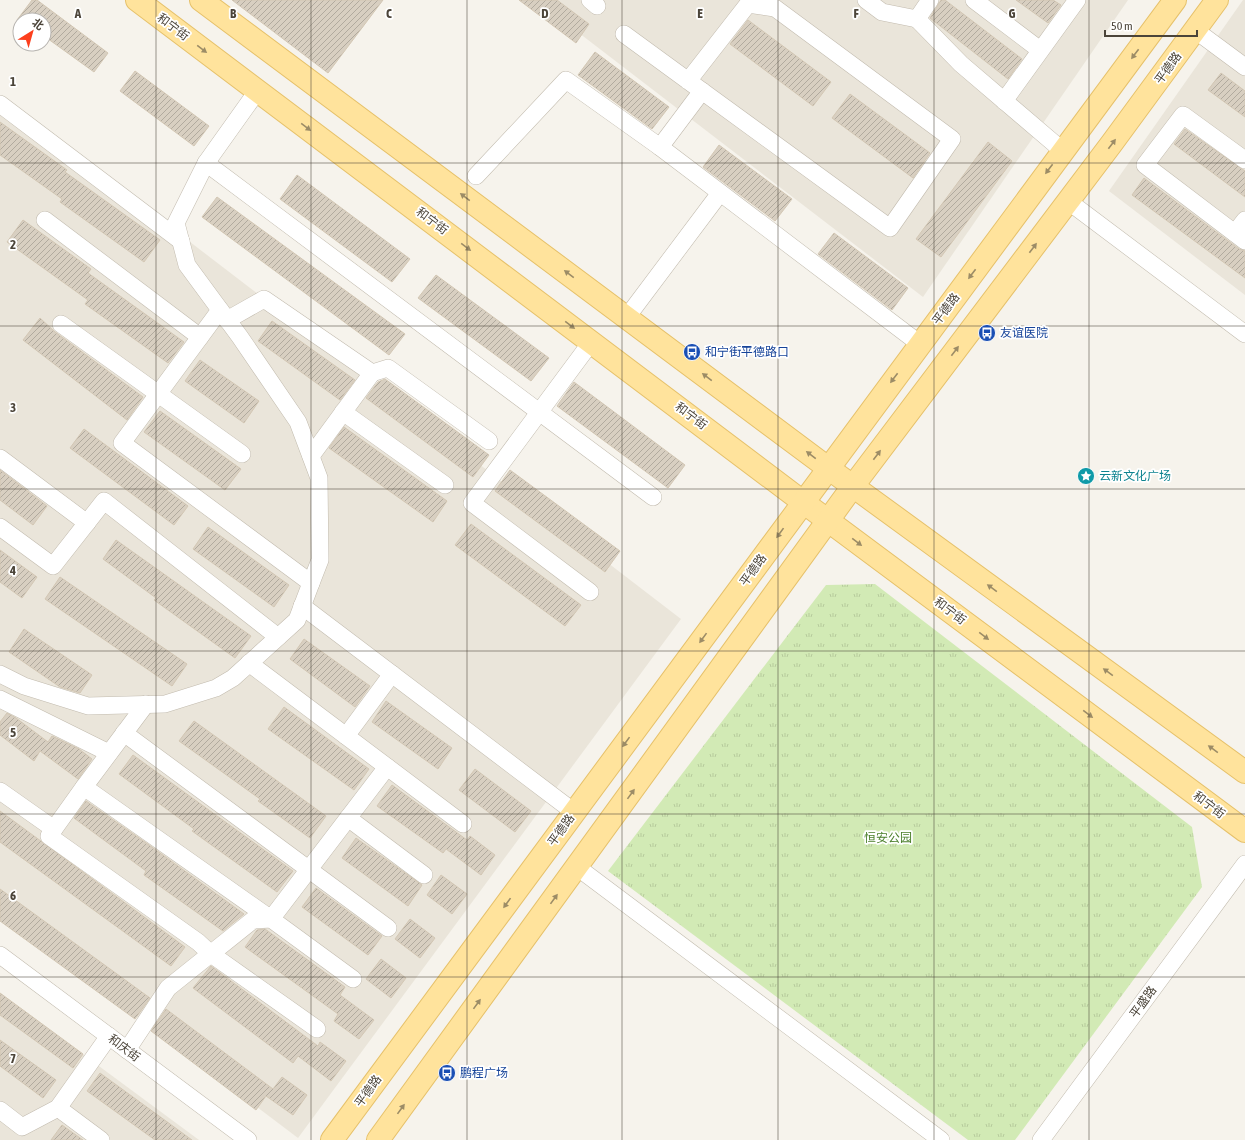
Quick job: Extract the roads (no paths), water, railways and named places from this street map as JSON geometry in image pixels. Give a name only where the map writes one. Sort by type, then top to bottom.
[{"type":"main road","name":"和宁街","points":[[137,0],[592,341],[803,502],[1245,831]]},
{"type":"main road","points":[[201,0],[828,468],[1245,772]]},
{"type":"main road","name":"平德路","points":[[332,1140],[1175,0]]},
{"type":"main road","name":"平德路","points":[[378,1140],[830,521],[853,486],[1068,201],[1217,0]]},
{"type":"street","points":[[866,0],[882,12],[917,19],[961,64],[1063,150]]},
{"type":"street","points":[[917,19],[930,0]]},
{"type":"street","points":[[974,0],[1040,50]]},
{"type":"street","points":[[1004,100],[1077,0]]},
{"type":"street","points":[[624,34],[695,86],[890,228],[952,139],[775,8],[748,4],[695,86],[660,147]]},
{"type":"street","points":[[1195,30],[1245,67]]},
{"type":"street","points":[[476,176],[566,80],[660,147],[920,344]]},
{"type":"street","points":[[0,674],[24,686],[88,706],[165,704],[216,688],[233,678],[297,620],[320,560],[319,478],[298,422],[224,315],[187,265],[176,224],[206,163],[258,90]]},
{"type":"street","points":[[0,104],[181,241]]},
{"type":"street","points":[[1242,231],[1145,165],[1183,115],[1245,160]]},
{"type":"street","points":[[206,163],[540,411],[653,497]]},
{"type":"street","points":[[626,317],[720,193]]},
{"type":"street","points":[[1068,201],[1245,334]]},
{"type":"street","points":[[45,220],[200,337]]},
{"type":"street","points":[[311,583],[122,443],[200,337],[224,315],[264,299],[372,373]]},
{"type":"street","points":[[61,324],[242,454]]},
{"type":"street","points":[[590,592],[472,503],[592,341]]},
{"type":"street","points":[[311,456],[372,373],[388,368],[489,441]]},
{"type":"street","points":[[343,412],[445,485]]},
{"type":"street","points":[[0,458],[87,523]]},
{"type":"street","points":[[0,528],[53,566],[104,501],[278,637]]},
{"type":"street","points":[[302,606],[574,812]]},
{"type":"street","points":[[249,663],[463,824]]},
{"type":"street","points":[[346,736],[392,674]]},
{"type":"street","points":[[0,699],[109,753]]},
{"type":"street","points":[[146,704],[49,836],[198,942],[211,954],[317,1030]]},
{"type":"street","points":[[124,733],[388,928]]},
{"type":"street","points":[[127,1050],[168,988],[253,920],[271,919],[387,766]]},
{"type":"street","points":[[84,787],[354,979]]},
{"type":"street","points":[[0,791],[54,829]]},
{"type":"street","points":[[348,818],[424,875]]},
{"type":"street","name":"平盛路","points":[[1041,1140],[1245,864]]},
{"type":"street","points":[[577,868],[941,1140]]},
{"type":"street","name":"和庆街","points":[[0,955],[248,1140]]},
{"type":"street","points":[[0,1110],[22,1127],[58,1108],[109,1036]]},
{"type":"street","points":[[58,1108],[101,1140]]},
{"type":"place","name":"友谊医院","points":[[987,333]]},
{"type":"place","name":"和宁街平德路口","points":[[692,352]]},
{"type":"place","name":"云新文化广场","points":[[1086,476]]},
{"type":"place","name":"鹏程广场","points":[[447,1073]]},
{"type":"park label","name":"恒安公园","points":[[888,838]]}]
